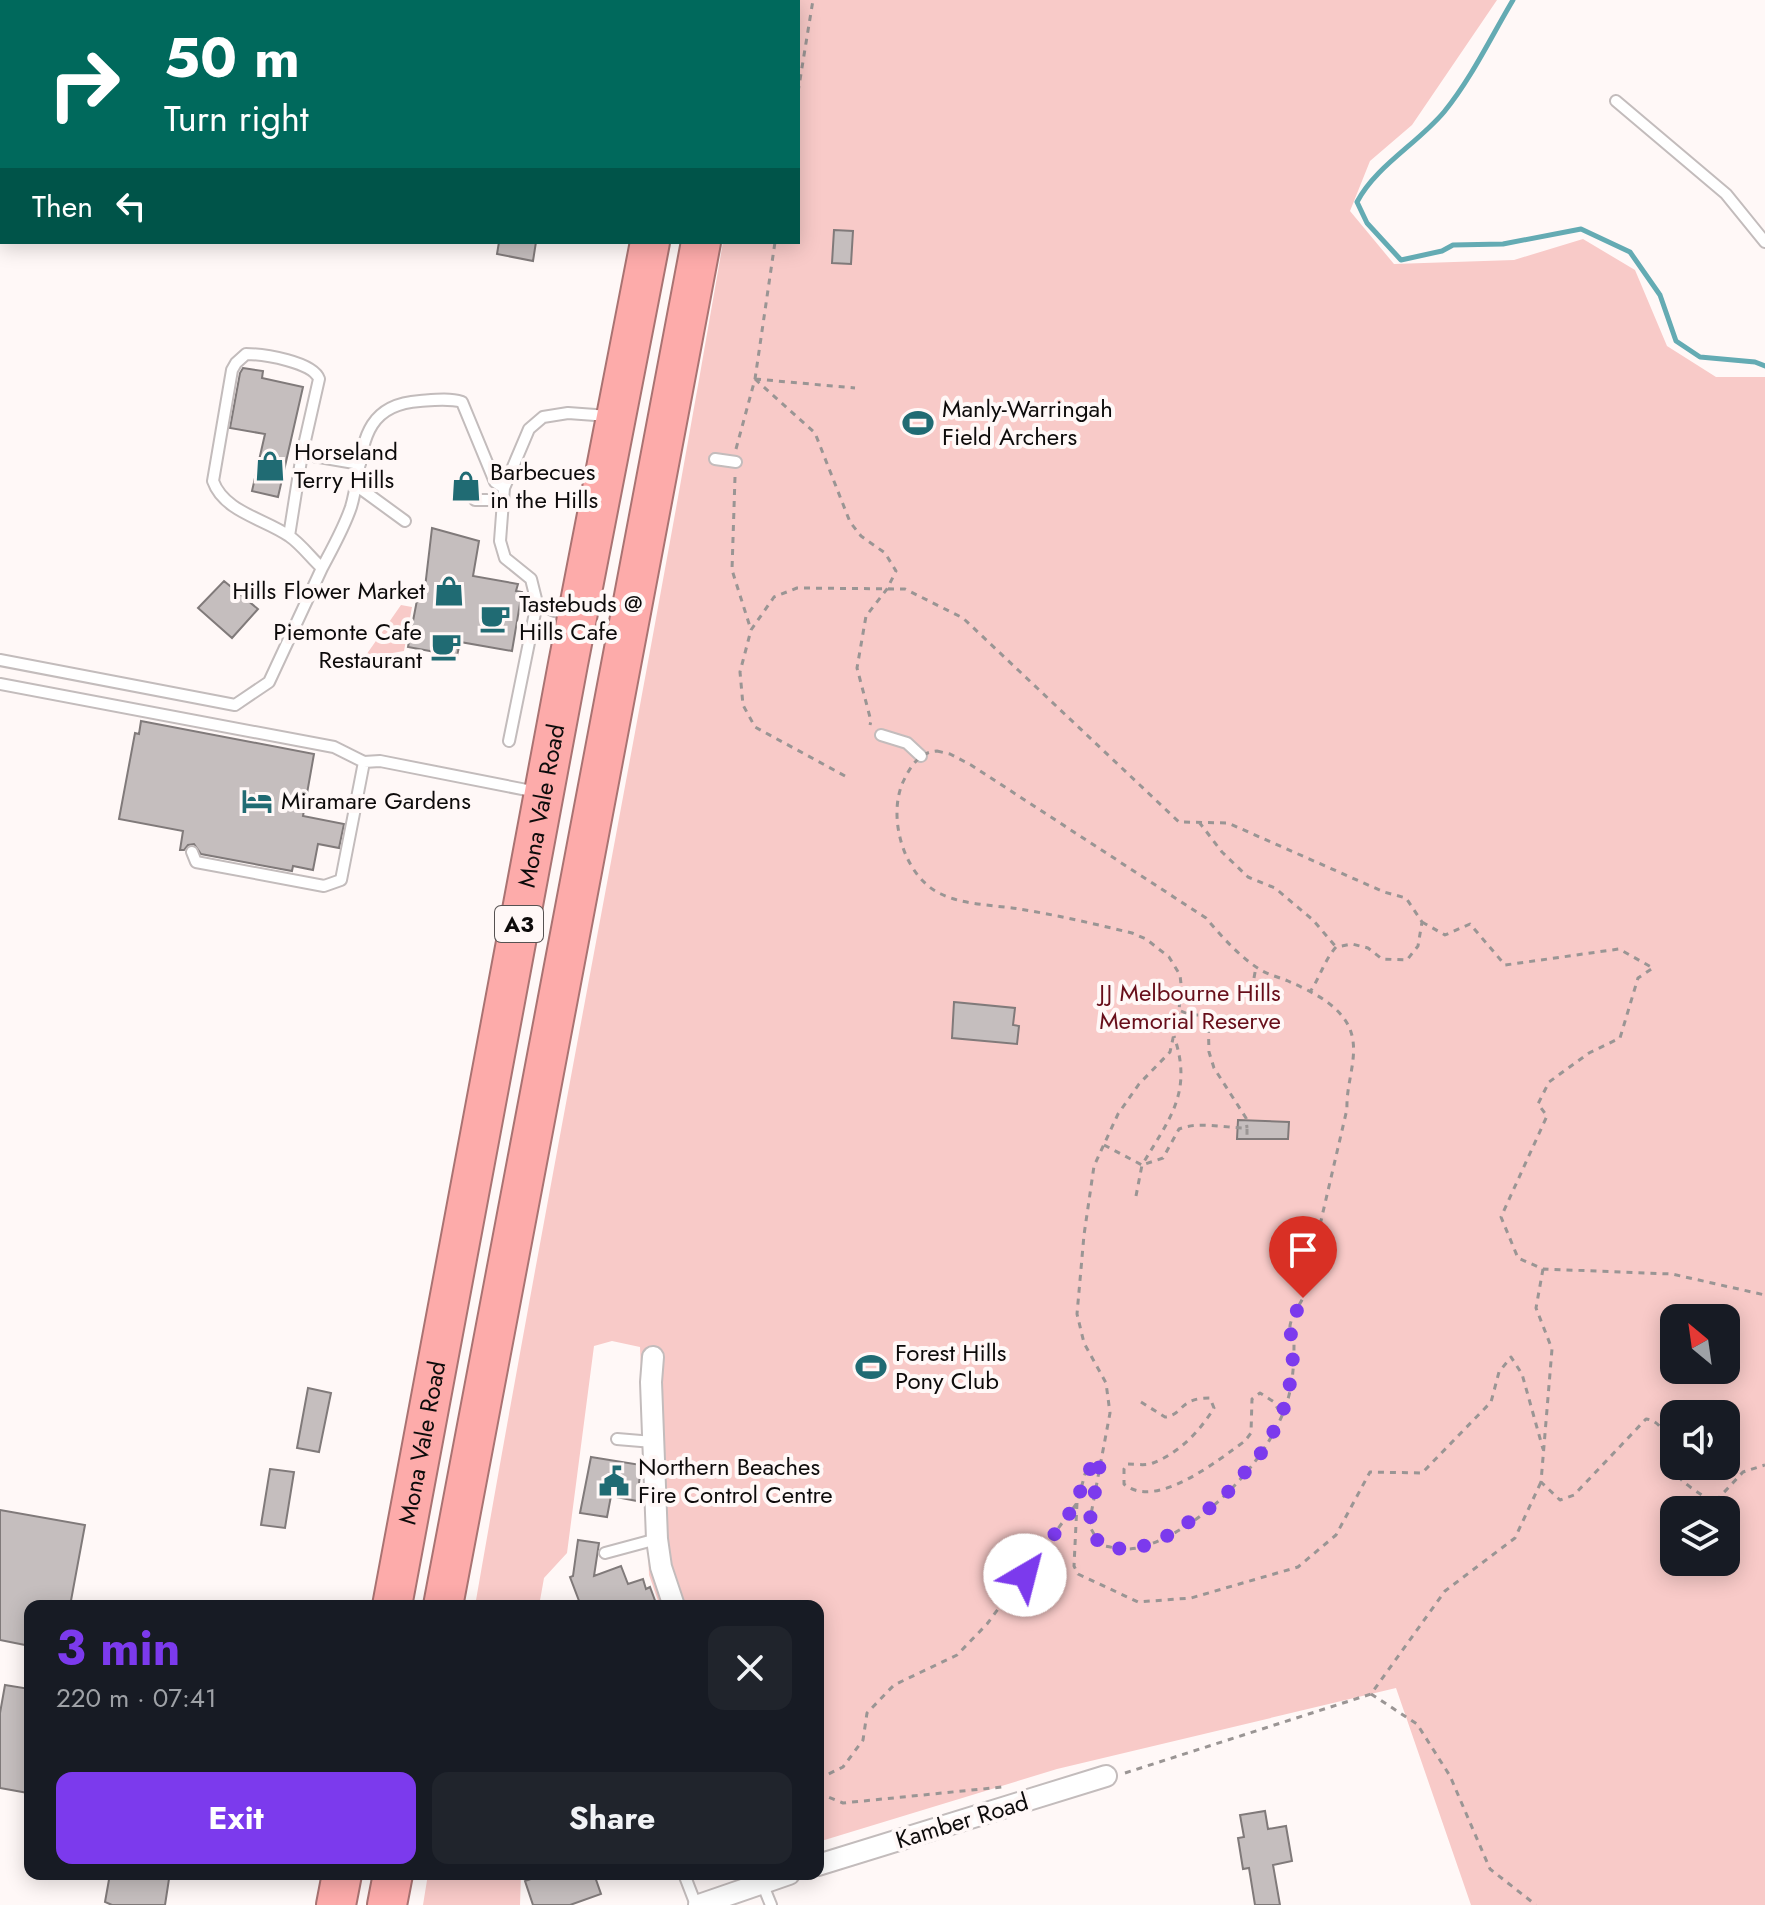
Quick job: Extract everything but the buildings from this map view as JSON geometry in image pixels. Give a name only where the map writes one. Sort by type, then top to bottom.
[{"type":"highway","name":"Mona Vale Road","points":[[393,1600],[650,244]]},
{"type":"highway","name":"Mona Vale Road","points":[[444,1600],[701,244]]},
{"type":"highway","points":[[336,1905],[341,1880]]},
{"type":"highway","points":[[387,1905],[392,1880]]},
{"type":"street","points":[[653,1357],[651,1382],[657,1539],[661,1567],[672,1600]]},
{"type":"street","name":"Kamber Road","points":[[824,1863],[1106,1776]]},
{"type":"street","points":[[697,1905],[763,1880]]},
{"type":"lane","points":[[1616,101],[1726,194],[1765,242]]},
{"type":"lane","points":[[289,536],[302,454],[318,385],[316,372],[306,365],[246,354],[232,370],[213,481],[217,491],[231,503],[266,526],[289,536],[322,568]]},
{"type":"lane","points":[[0,660],[235,705],[269,682],[349,514],[367,433],[373,422],[393,405],[443,400],[462,402],[495,482],[504,488]]},
{"type":"lane","points":[[509,741],[537,603],[531,579],[505,558],[500,541],[504,488],[529,429],[543,417],[568,413],[618,417]]},
{"type":"lane","points":[[302,454],[360,464]]},
{"type":"lane","points":[[715,459],[736,462]]},
{"type":"lane","points":[[357,486],[405,521]]},
{"type":"lane","points":[[475,500],[503,500]]},
{"type":"lane","points":[[537,603],[554,611],[578,614]]},
{"type":"lane","points":[[0,684],[334,747],[364,762],[380,761],[544,793]]},
{"type":"lane","points":[[881,735],[907,743],[921,756]]},
{"type":"lane","points":[[192,852],[196,862],[324,886],[341,880],[364,762]]},
{"type":"lane","points":[[617,1439],[653,1442]]},
{"type":"lane","points":[[605,1553],[657,1539]]},
{"type":"lane","points":[[687,1880],[697,1905]]},
{"type":"lane","points":[[766,1880],[771,1905]]},
{"type":"path","points":[[800,80],[813,0]]},
{"type":"path","points":[[751,630],[732,570],[737,442],[755,379],[775,244]]},
{"type":"path","points":[[755,379],[855,388]]},
{"type":"path","points":[[755,379],[815,433],[850,522],[861,536],[885,553],[896,571],[887,589],[866,616],[857,668],[871,721],[869,729]]},
{"type":"path","points":[[845,776],[755,727],[743,705],[740,672],[751,630],[774,597],[797,588],[905,589],[963,618],[1179,822],[1228,823],[1384,892],[1406,898],[1422,922],[1445,935],[1470,924],[1505,965],[1619,949],[1653,968],[1638,978],[1620,1038],[1589,1053],[1549,1082],[1538,1104],[1547,1116],[1501,1217],[1518,1258],[1543,1269],[1672,1274],[1765,1295]]},
{"type":"path","points":[[929,752],[944,752],[971,765],[1206,918],[1223,939],[1256,967],[1336,1008],[1346,1019],[1353,1041],[1347,1109],[1303,1298],[1290,1325],[1294,1340],[1292,1382],[1282,1416],[1267,1446],[1230,1490],[1192,1521],[1141,1547],[1122,1549],[1100,1545],[1089,1525],[1110,1413],[1106,1383],[1084,1343],[1077,1314],[1094,1166],[1118,1114],[1139,1084],[1170,1052],[1179,1011],[1180,975],[1169,957],[1146,939],[1033,911],[951,898],[922,881],[903,844],[897,812],[901,787],[921,756],[929,752]]},
{"type":"path","points":[[1199,822],[1222,852],[1248,877],[1275,888],[1313,920],[1336,947]]},
{"type":"path","points":[[1310,992],[1320,977],[1323,963],[1336,947],[1352,944],[1368,948],[1382,959],[1407,960],[1418,946],[1422,922]]},
{"type":"path","points":[[1254,978],[1256,967]]},
{"type":"path","points":[[1179,1011],[1190,1015],[1210,1015],[1209,1052],[1214,1068],[1246,1118],[1247,1138]]},
{"type":"path","points":[[1136,1196],[1142,1165],[1175,1108],[1183,1080],[1181,1057],[1174,1034]]},
{"type":"path","points":[[1104,1145],[1142,1165],[1163,1158],[1179,1129],[1193,1124],[1247,1128]]},
{"type":"path","points":[[1106,1776],[1131,1773],[1371,1694],[1445,1591],[1515,1538],[1541,1482],[1552,1349],[1536,1308],[1543,1269]]},
{"type":"path","points":[[1101,1458],[1085,1474],[1077,1503],[1074,1566],[1078,1574],[1138,1602],[1191,1598],[1298,1567],[1336,1535],[1370,1472],[1422,1473],[1491,1402],[1499,1372],[1511,1357],[1522,1374],[1543,1449]]},
{"type":"path","points":[[1141,1402],[1165,1417],[1172,1416],[1187,1401],[1199,1398],[1210,1398],[1214,1408],[1201,1428],[1183,1445],[1151,1464],[1127,1464],[1124,1484],[1131,1490],[1145,1492],[1177,1485],[1245,1441],[1251,1433],[1252,1399],[1260,1393],[1274,1402],[1282,1416]]},
{"type":"path","points":[[1541,1482],[1560,1500],[1574,1495],[1646,1419],[1654,1420],[1662,1428],[1675,1474],[1714,1503],[1743,1472],[1765,1465]]},
{"type":"path","points":[[824,1776],[843,1767],[863,1740],[867,1713],[894,1685],[957,1655],[987,1624],[1077,1503]]},
{"type":"path","points":[[1371,1694],[1417,1724],[1450,1776],[1490,1869],[1536,1905]]},
{"type":"path","points":[[824,1795],[843,1803],[1004,1787]]},
{"type":"green space","name":"JJ Melbourne Hills Memorial Reserve","points":[[800,0],[1497,0],[1412,125],[1370,161],[1350,211],[1394,264],[1514,260],[1583,239],[1635,270],[1667,346],[1716,377],[1765,377],[1765,1905],[1471,1905],[1396,1688],[1057,1769],[824,1840],[824,1600],[658,1600],[649,1575],[640,1347],[612,1341],[594,1346],[567,1553],[544,1578],[540,1600],[476,1600],[723,244],[800,244]]},
{"type":"green space","points":[[401,605],[412,607],[404,651],[364,658]]},
{"type":"green space","points":[[427,1880],[521,1880],[520,1905],[423,1905]]},
{"type":"waterway","points":[[1513,0],[1472,72],[1444,112],[1365,189],[1357,202],[1367,223],[1401,260],[1442,251],[1453,245],[1503,244],[1581,229],[1630,252],[1660,295],[1676,341],[1700,357],[1755,362],[1765,366]]},
{"type":"place","name":"Manly-Warringah Field Archers","points":[[918,423]]},
{"type":"place","name":"Horseland Terry Hills","points":[[270,466]]},
{"type":"place","name":"Barbecues in the Hills","points":[[466,486]]},
{"type":"place","name":"Hills Flower Market","points":[[449,591]]},
{"type":"place","name":"Tastebuds @ Hills Cafe","points":[[495,618]]},
{"type":"place","name":"Piemonte Cafe Restaurant","points":[[446,646]]},
{"type":"place","name":"Miramare Gardens","points":[[257,801]]},
{"type":"place","name":"Forest Hills Pony Club","points":[[871,1367]]},
{"type":"place","name":"Northern Beaches Fire Control Centre","points":[[614,1481]]},
{"type":"route","points":[[1025,1575],[1077,1503],[1085,1474],[1101,1458],[1089,1525],[1100,1545],[1122,1549],[1141,1547],[1192,1521],[1230,1490],[1267,1446],[1280,1421],[1292,1382],[1294,1340],[1290,1325],[1303,1298]]}]
